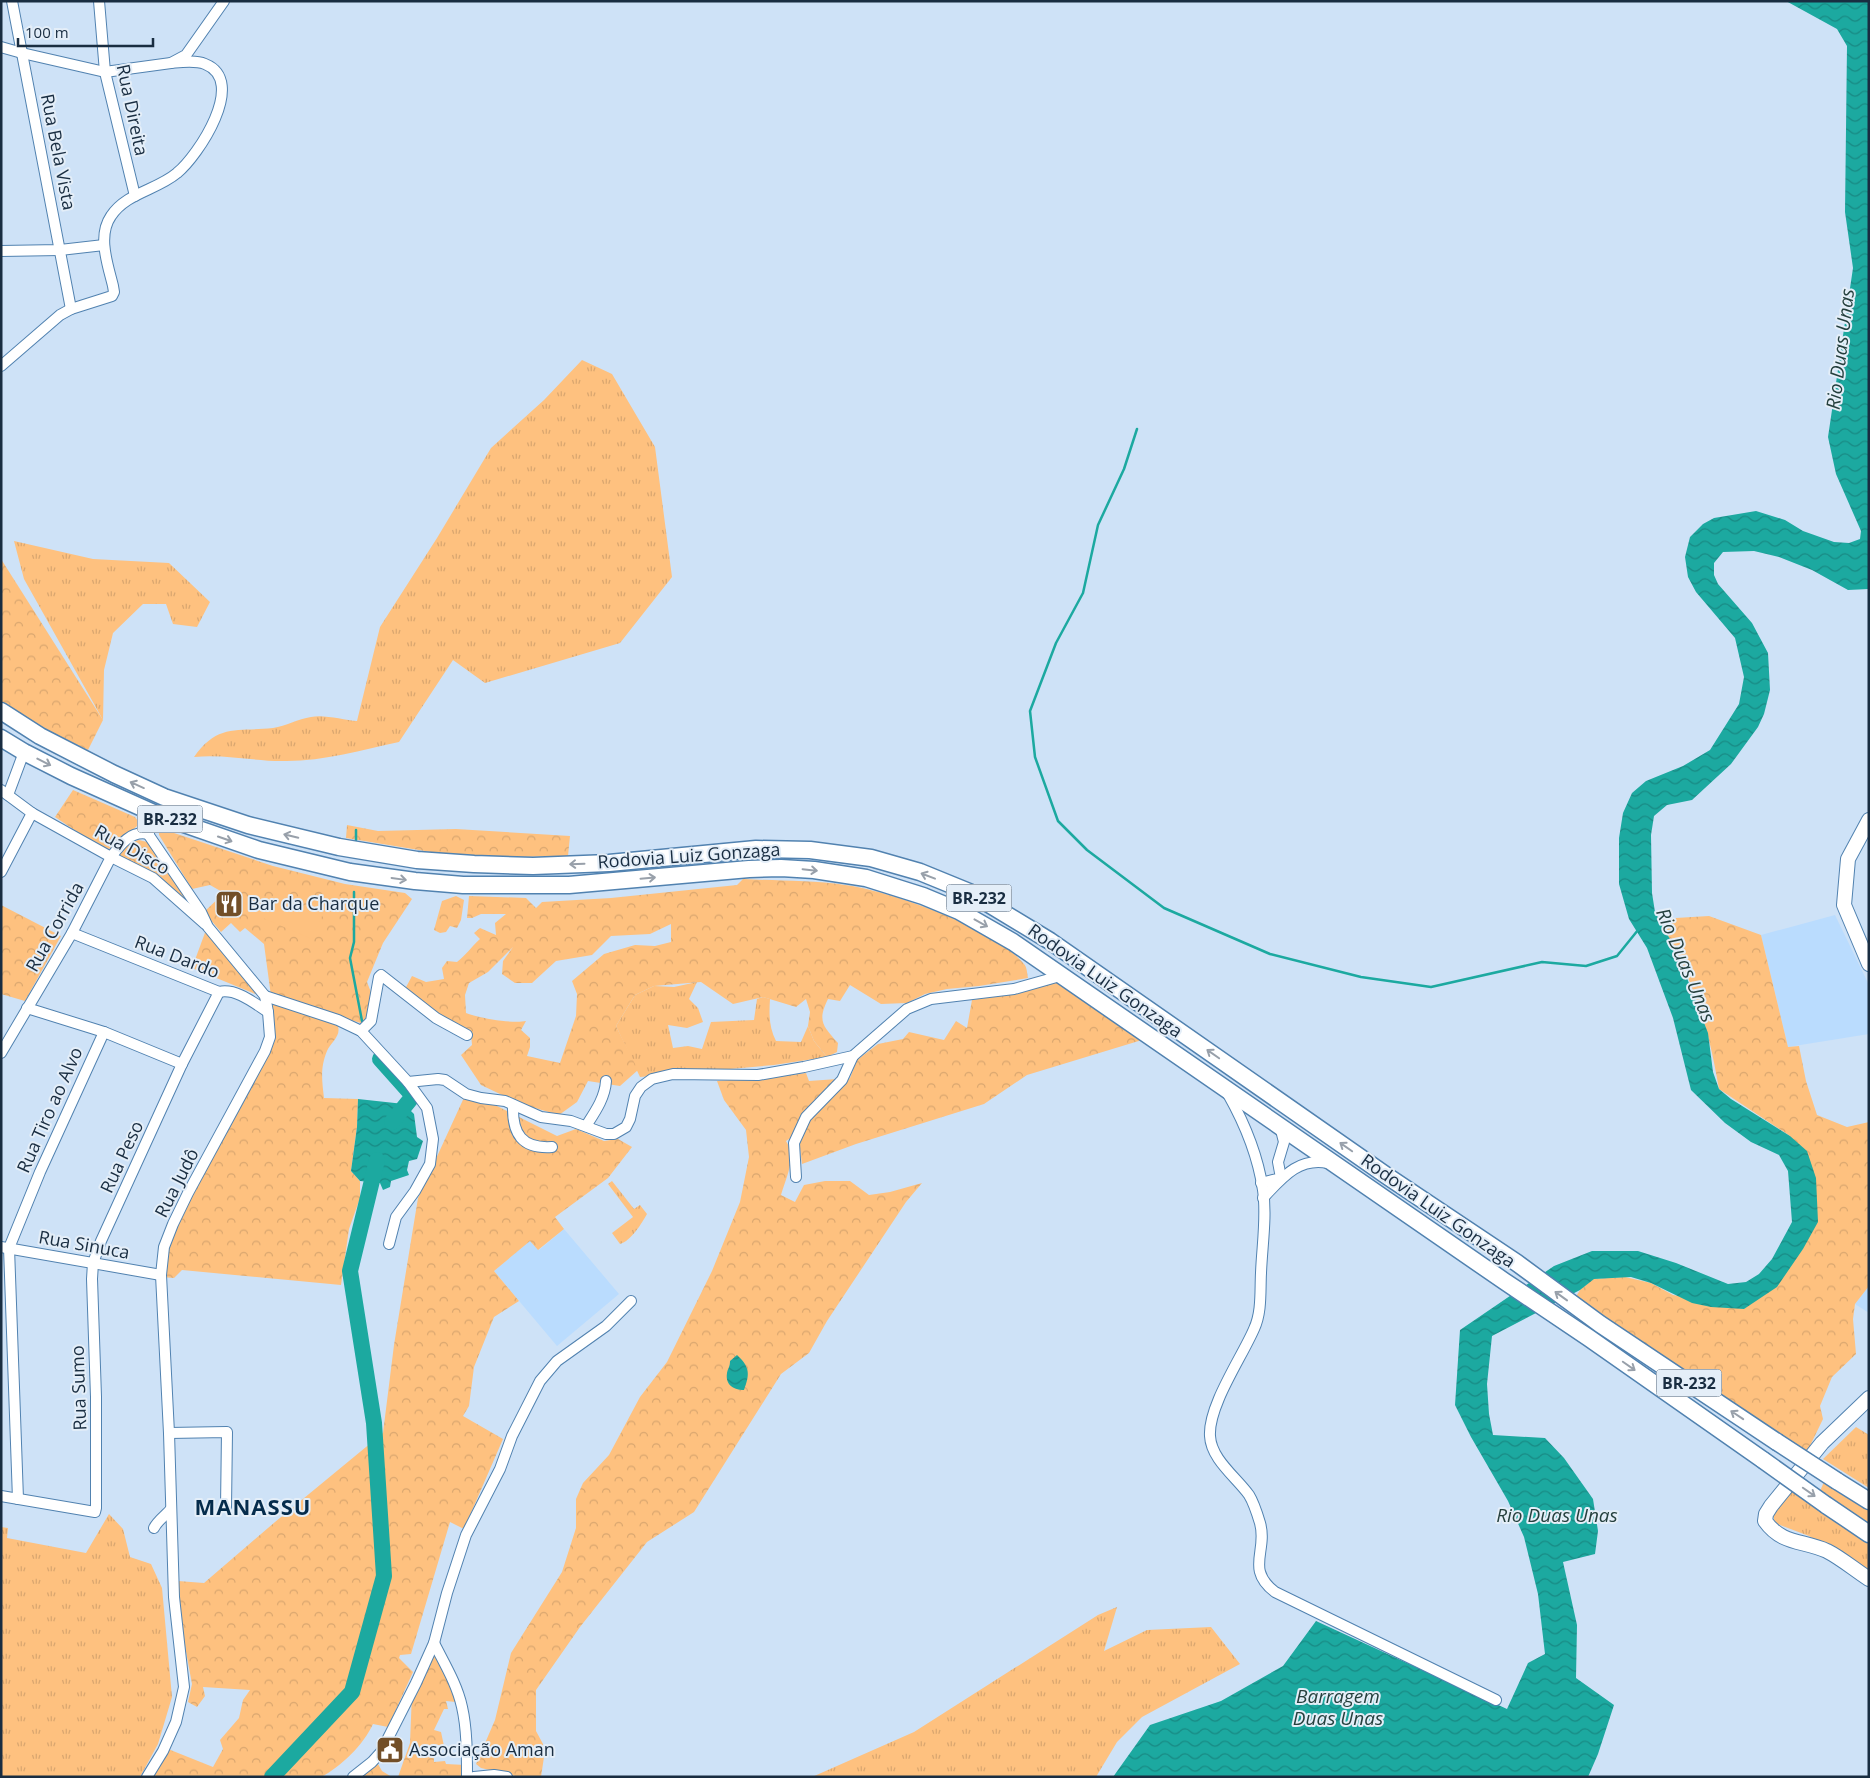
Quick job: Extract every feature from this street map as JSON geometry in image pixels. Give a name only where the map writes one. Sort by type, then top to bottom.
[{"type":"highway","name":"Rodovia Luiz Gonzaga","points":[[1,712],[40,736],[114,774],[164,796],[248,825],[339,847],[407,859],[533,866],[609,863],[756,850],[810,850],[871,858],[920,872],[969,892],[1042,936],[1387,1176],[1517,1263],[1600,1324],[1869,1501]]},
{"type":"highway","name":"Rodovia Luiz Gonzaga","points":[[1,738],[24,752],[118,798],[158,815],[259,850],[350,872],[415,881],[463,885],[569,886],[749,869],[814,870],[866,878],[923,896],[959,911],[1013,942],[1589,1338],[1869,1534]]},
{"type":"main road","points":[[1869,820],[1848,860],[1844,905],[1869,964]]},
{"type":"main road","points":[[1869,1398],[1822,1442],[1771,1506],[1766,1514],[1765,1522],[1775,1533],[1783,1538],[1828,1552],[1869,1579]]},
{"type":"street","name":"Rua Bela Vista","points":[[12,1],[71,309]]},
{"type":"street","name":"Rua Direita","points":[[99,1],[105,72],[135,196]]},
{"type":"street","points":[[171,62],[186,55],[224,1]]},
{"type":"street","points":[[1,47],[105,72],[171,62],[206,64],[215,71],[221,81],[221,105],[216,119],[205,138],[178,173],[159,186],[135,196],[119,207],[110,217],[104,245],[114,292],[112,296],[71,309],[49,323],[1,366]]},
{"type":"street","points":[[1,251],[60,250],[104,245]]},
{"type":"street","points":[[4,793],[24,752]]},
{"type":"street","name":"Rua Disco","points":[[4,793],[32,813],[153,878],[208,927]]},
{"type":"street","points":[[1,872],[32,813]]},
{"type":"street","points":[[148,834],[158,815]]},
{"type":"street","name":"Rua Corrida","points":[[1,1053],[72,933],[111,857],[127,839],[138,833],[148,834]]},
{"type":"street","name":"Rua Judô","points":[[147,1777],[163,1751],[176,1722],[184,1687],[174,1597],[169,1434],[161,1275],[164,1247],[173,1224],[265,1051],[270,1037],[265,996],[208,927],[201,912],[148,834]]},
{"type":"street","name":"Rua Dardo","points":[[72,933],[219,992],[231,992],[268,1012]]},
{"type":"street","points":[[361,1031],[371,1021],[379,978],[382,975],[436,1018],[467,1035]]},
{"type":"street","points":[[796,1177],[794,1143],[806,1117],[842,1080],[853,1056],[907,1010],[930,999],[1014,989],[1060,976]]},
{"type":"street","name":"Rua Peso","points":[[93,1263],[101,1241],[182,1064],[219,992]]},
{"type":"street","points":[[265,996],[338,1020],[361,1031],[408,1082],[427,1108],[433,1139],[430,1164],[415,1192],[396,1217],[389,1244]]},
{"type":"street","points":[[27,1008],[104,1032],[182,1064]]},
{"type":"street","name":"Rua Tiro ao Alvo","points":[[18,1499],[5,1248],[104,1032]]},
{"type":"street","points":[[408,1082],[445,1080],[466,1094],[505,1101],[541,1117],[572,1121],[606,1134],[614,1134],[626,1127],[630,1119],[635,1096],[641,1087],[652,1079],[673,1074],[758,1075],[804,1068],[853,1056]]},
{"type":"street","points":[[586,1126],[600,1102],[606,1088],[606,1081]]},
{"type":"street","points":[[1225,1089],[1240,1116],[1256,1157],[1264,1198],[1259,1308],[1256,1326],[1218,1403],[1210,1424],[1210,1437],[1213,1451],[1250,1496],[1255,1508],[1261,1525],[1260,1576],[1266,1586],[1275,1592],[1496,1700]]},
{"type":"street","points":[[513,1105],[513,1115],[519,1136],[532,1146],[552,1146]]},
{"type":"street","points":[[1280,1126],[1284,1142],[1278,1162],[1281,1178]]},
{"type":"street","points":[[1264,1198],[1281,1178],[1300,1165],[1317,1161],[1336,1164]]},
{"type":"street","points":[[1262,1183],[1281,1178]]},
{"type":"street","name":"Rua Sinuca","points":[[5,1248],[161,1275]]},
{"type":"street","name":"Rua Sumo","points":[[18,1499],[95,1512],[97,1466],[93,1263]]},
{"type":"street","points":[[353,1777],[381,1752],[434,1643],[449,1585],[466,1535],[500,1469],[512,1436],[540,1381],[558,1361],[606,1326],[631,1301]]},
{"type":"street","points":[[169,1434],[227,1432],[226,1507]]},
{"type":"street","points":[[1,1496],[18,1499]]},
{"type":"street","points":[[154,1528],[156,1523],[164,1518],[171,1509]]},
{"type":"street","points":[[434,1643],[454,1682],[462,1707],[467,1777]]},
{"type":"street","points":[[474,1777],[494,1775],[507,1777]]},
{"type":"shaded area","points":[[1835,915],[1869,985],[1869,1034],[1788,1047],[1761,935]]},
{"type":"shaded area","points":[[564,1229],[619,1294],[557,1346],[494,1271],[530,1240],[539,1250]]},
{"type":"shaded area","points":[[1869,1286],[1869,1313],[1855,1304]]},
{"type":"green space","points":[[582,360],[612,374],[655,447],[672,577],[620,643],[485,683],[453,660],[399,742],[311,760],[271,761],[216,756],[194,757],[211,739],[229,731],[273,728],[316,716],[357,721],[380,627],[437,538],[491,448],[544,400]]},
{"type":"green space","points":[[14,541],[93,559],[169,563],[210,602],[197,627],[173,624],[166,604],[143,604],[113,633],[104,670],[103,720],[24,579]]},
{"type":"green space","points":[[1,559],[103,720],[88,750],[22,718],[1,702]]},
{"type":"green space","points":[[73,790],[135,817],[138,821],[137,826],[112,848],[104,850],[55,817]]},
{"type":"green space","points":[[347,825],[378,831],[456,829],[570,836],[568,856],[505,857],[437,853],[346,838]]},
{"type":"green space","points":[[165,830],[273,866],[345,884],[405,893],[412,899],[383,943],[367,982],[372,995],[364,1024],[271,996],[264,944],[245,928],[240,932],[231,923],[221,932],[204,912],[224,893],[210,885],[192,889],[159,835],[159,831]]},
{"type":"green space","points":[[139,840],[147,842],[155,850],[198,916],[118,859],[126,846]]},
{"type":"green space","points":[[743,879],[820,882],[865,889],[914,903],[941,913],[990,937],[1024,964],[1028,978],[947,989],[925,994],[907,1003],[881,1004],[850,985],[840,1001],[828,999],[823,1013],[822,1018],[825,1027],[838,1043],[837,1052],[827,1057],[814,1041],[808,1026],[810,1012],[806,999],[796,1007],[763,997],[733,1004],[701,982],[654,986],[635,995],[616,1026],[638,1070],[620,1086],[588,1081],[577,1102],[559,1115],[521,1104],[481,1085],[461,1055],[472,1045],[471,1034],[441,1019],[421,1000],[405,989],[412,976],[426,982],[444,979],[442,968],[447,961],[457,962],[463,957],[480,939],[474,933],[480,928],[496,935],[495,923],[506,914],[481,914],[467,918],[469,896],[526,898],[536,908],[542,902],[611,898],[737,885]],"holes":[[[671,924],[671,942],[655,946],[635,945],[604,954],[572,981],[577,994],[576,1016],[560,1063],[527,1056],[530,1038],[521,1030],[526,1021],[496,1020],[466,1013],[465,995],[469,983],[488,972],[513,947],[503,961],[502,974],[515,983],[532,983],[556,961],[592,955],[611,936],[650,934]]]},
{"type":"green space","points":[[274,893],[323,914],[312,939],[263,918]]},
{"type":"green space","points":[[456,896],[464,900],[461,920],[457,928],[450,926],[446,932],[440,933],[434,930],[442,901]]},
{"type":"green space","points":[[1,905],[61,936],[25,1001],[1,994]]},
{"type":"green space","points":[[1709,916],[1761,935],[1788,1047],[1799,1046],[1806,1081],[1817,1115],[1847,1127],[1869,1122],[1869,1286],[1855,1304],[1853,1319],[1856,1354],[1832,1377],[1820,1406],[1823,1419],[1807,1452],[1575,1298],[1580,1290],[1593,1279],[1625,1277],[1651,1283],[1673,1295],[1744,1309],[1803,1249],[1790,1136],[1719,1089],[1700,1009],[1681,963],[1659,919]]},
{"type":"green space","points":[[206,930],[263,997],[192,968]]},
{"type":"green space","points":[[697,982],[689,999],[698,1008],[703,1022],[687,1028],[668,1025],[673,1048],[688,1046],[702,1049],[711,1022],[754,1020],[757,999],[763,997],[770,999],[770,1021],[776,1041],[801,1042],[808,1026],[814,1041],[827,1057],[774,1065],[640,1077],[616,1026],[635,995],[654,986],[674,987]]},
{"type":"green space","points":[[1058,982],[1142,1040],[1027,1075],[984,1104],[856,1144],[802,1164],[798,1133],[850,1078],[857,1060],[878,1044],[903,1039],[909,1032],[944,1040],[956,1021],[967,1028],[972,1000],[1015,993]]},
{"type":"green space","points":[[271,1001],[323,1021],[336,1022],[339,1031],[327,1051],[322,1069],[324,1098],[358,1099],[357,1127],[351,1171],[360,1181],[360,1198],[349,1229],[341,1285],[182,1270],[174,1278],[161,1277],[165,1245],[274,1039]]},
{"type":"green space","points":[[806,1073],[809,1081],[837,1079],[795,1135],[786,1141],[791,1154],[791,1161],[781,1195],[795,1202],[804,1185],[825,1181],[850,1181],[869,1195],[890,1192],[922,1183],[906,1202],[827,1321],[809,1353],[781,1374],[694,1512],[647,1542],[580,1627],[536,1690],[536,1731],[543,1744],[544,1757],[541,1777],[520,1777],[481,1768],[476,1764],[495,1720],[511,1653],[562,1572],[576,1528],[576,1499],[583,1483],[609,1455],[640,1397],[667,1362],[712,1271],[740,1202],[749,1157],[746,1130],[724,1100],[717,1081]]},
{"type":"green space","points":[[467,1091],[557,1136],[576,1129],[604,1141],[618,1139],[632,1147],[608,1178],[555,1217],[564,1229],[538,1250],[530,1241],[494,1271],[519,1301],[494,1317],[474,1367],[469,1406],[463,1416],[503,1439],[464,1529],[450,1522],[411,1654],[400,1655],[399,1658],[413,1672],[388,1727],[373,1724],[364,1739],[351,1754],[329,1773],[321,1777],[148,1777],[168,1749],[213,1767],[223,1749],[220,1740],[239,1718],[243,1700],[250,1690],[203,1687],[205,1696],[197,1707],[188,1702],[192,1684],[180,1619],[178,1581],[204,1583],[383,1433],[394,1345],[418,1198]]},
{"type":"green space","points":[[612,1181],[634,1209],[640,1205],[647,1214],[632,1236],[620,1244],[612,1233],[633,1217],[608,1184]]},
{"type":"green space","points":[[1856,1427],[1869,1435],[1869,1488],[1823,1459]]},
{"type":"green space","points":[[1826,1477],[1869,1505],[1869,1530],[1818,1496]]},
{"type":"green space","points":[[1793,1488],[1869,1542],[1869,1575],[1809,1536],[1775,1523],[1772,1511]]},
{"type":"green space","points":[[109,1514],[123,1529],[130,1557],[151,1564],[162,1588],[172,1697],[158,1744],[140,1777],[1,1777],[1,1527],[8,1528],[7,1538],[86,1553]]},
{"type":"green space","points":[[1117,1607],[1104,1651],[1147,1630],[1211,1627],[1240,1664],[1142,1717],[1117,1742],[1096,1777],[812,1777],[914,1732],[1098,1615]]},
{"type":"green space","points":[[434,1647],[445,1669],[456,1702],[446,1701],[448,1709],[444,1709],[434,1730],[441,1732],[444,1746],[433,1744],[434,1762],[445,1761],[446,1764],[465,1765],[465,1777],[398,1777],[410,1743],[412,1693]]},
{"type":"green space","points":[[374,1764],[378,1764],[382,1771],[392,1777],[360,1777]]},
{"type":"water","name":"Rio Duas Unas","points":[[1786,1],[1869,1],[1869,589],[1848,590],[1812,570],[1779,557],[1754,551],[1723,552],[1714,563],[1714,575],[1718,584],[1752,623],[1768,653],[1770,690],[1764,714],[1758,727],[1731,764],[1692,800],[1667,805],[1654,816],[1651,835],[1652,893],[1655,912],[1677,952],[1708,1033],[1713,1072],[1719,1089],[1731,1099],[1790,1136],[1807,1151],[1816,1178],[1818,1222],[1803,1249],[1777,1287],[1744,1309],[1711,1307],[1692,1303],[1651,1283],[1631,1277],[1594,1279],[1580,1290],[1492,1336],[1487,1384],[1489,1414],[1493,1435],[1545,1438],[1564,1458],[1593,1499],[1598,1531],[1595,1554],[1563,1562],[1577,1625],[1576,1678],[1614,1705],[1598,1754],[1588,1777],[1113,1777],[1150,1725],[1221,1701],[1283,1666],[1316,1621],[1507,1709],[1528,1663],[1545,1654],[1538,1594],[1524,1537],[1508,1501],[1455,1405],[1460,1330],[1554,1266],[1592,1251],[1638,1251],[1676,1263],[1728,1284],[1746,1282],[1759,1274],[1772,1259],[1792,1222],[1788,1171],[1779,1155],[1751,1142],[1725,1123],[1691,1090],[1673,1018],[1647,948],[1629,919],[1619,884],[1619,838],[1623,813],[1632,793],[1646,781],[1683,766],[1710,750],[1739,704],[1744,677],[1735,638],[1696,592],[1688,577],[1685,557],[1690,537],[1703,524],[1714,518],[1756,511],[1785,520],[1803,531],[1834,542],[1849,543],[1860,539],[1861,531],[1836,474],[1828,437],[1853,268],[1845,212],[1847,46],[1837,29]]},
{"type":"water","points":[[358,1099],[404,1104],[414,1114],[417,1137],[423,1141],[417,1159],[409,1161],[407,1170],[409,1175],[391,1181],[390,1187],[383,1190],[380,1183],[360,1181],[351,1171],[357,1127]]},
{"type":"water","points":[[737,1355],[748,1371],[744,1390],[734,1388],[727,1381],[730,1361]]},
{"type":"waterway","points":[[1137,429],[1124,469],[1098,525],[1083,593],[1056,643],[1030,711],[1035,757],[1058,821],[1087,850],[1164,908],[1270,954],[1361,977],[1431,987],[1542,962],[1586,966],[1617,956],[1638,930]]},
{"type":"waterway","points":[[356,830],[356,840]]},
{"type":"waterway","points":[[354,892],[354,942],[350,958],[362,1021]]},
{"type":"waterway","points":[[380,1059],[413,1096],[392,1122]]},
{"type":"waterway","points":[[272,1777],[352,1692],[384,1576],[374,1423],[350,1271],[377,1160]]},
{"type":"place","name":"Bar da Charque","points":[[229,904]]},
{"type":"place","name":"Associação Aman","points":[[390,1750]]},
{"type":"district","name":"MANASSU","points":[[253,1507]]},
{"type":"water label","name":"Barragem Duas Unas","points":[[1338,1707]]}]
